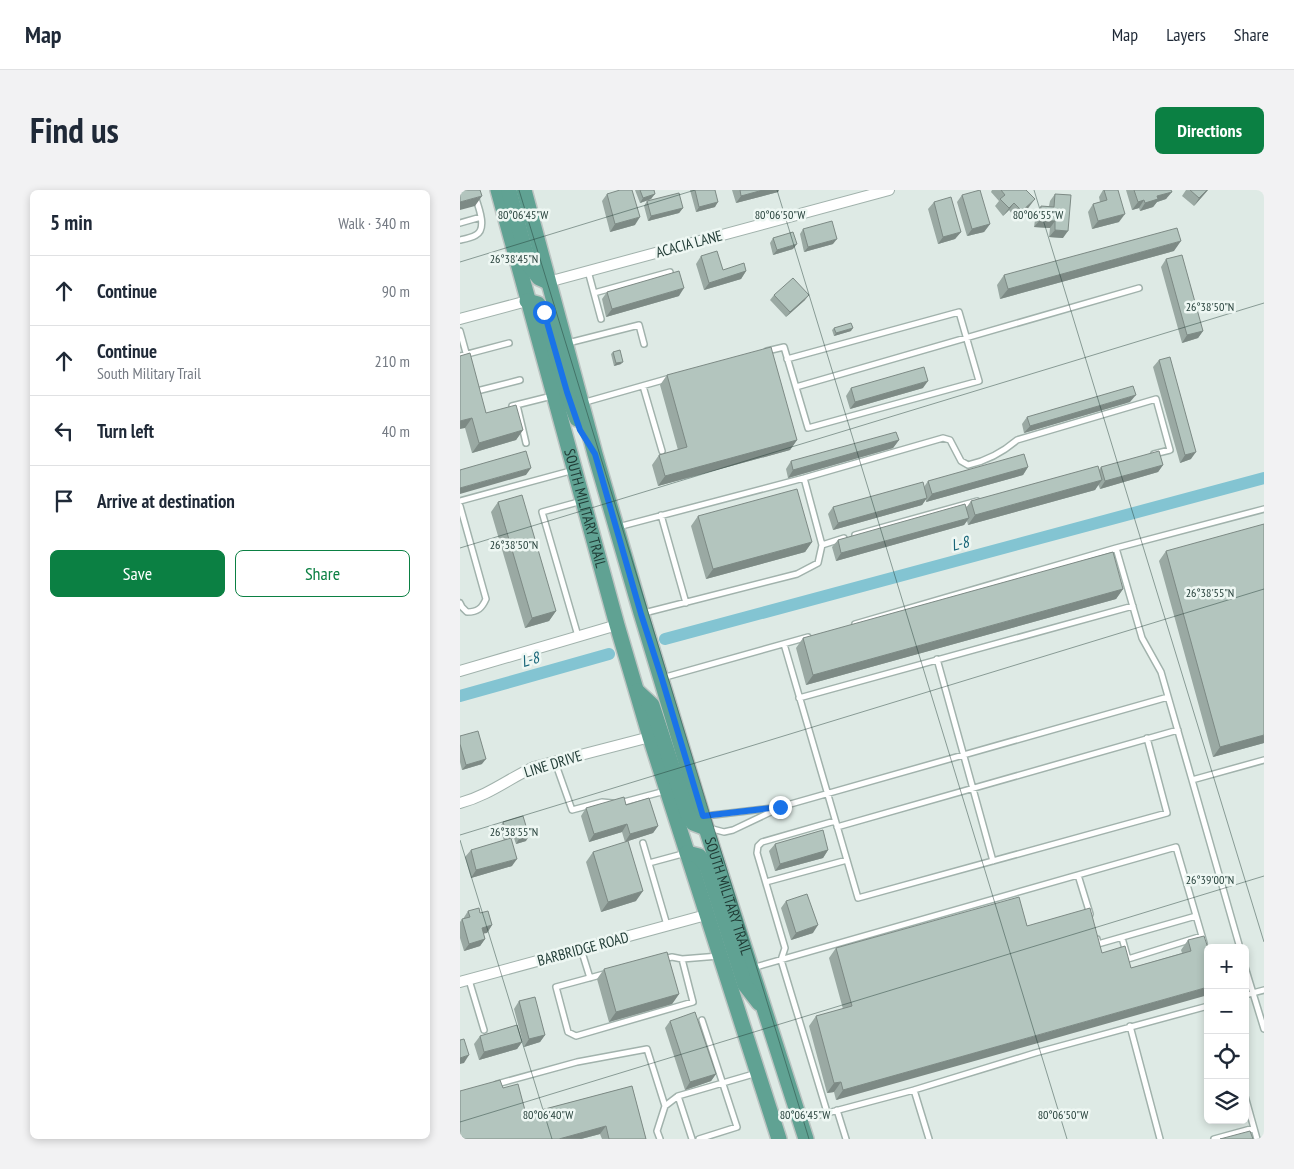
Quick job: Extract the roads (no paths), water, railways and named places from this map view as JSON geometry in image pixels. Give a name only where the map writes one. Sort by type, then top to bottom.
[{"type":"main road","name":"SOUTH MILITARY TRAIL","points":[[498,190],[527,301],[636,690],[650,736],[673,789],[687,853],[779,1139]]},
{"type":"main road","points":[[508,190],[529,265],[539,278],[548,282]]},
{"type":"main road","name":"SOUTH MILITARY TRAIL","points":[[524,190],[595,454],[641,614],[704,822],[806,1139]]},
{"type":"main road","points":[[527,301],[538,304],[544,312],[580,430],[595,454]]},
{"type":"main road","points":[[636,690],[652,705],[673,789],[693,823],[704,822]]},
{"type":"main road","points":[[687,853],[699,856],[707,867],[745,985],[765,1010]]},
{"type":"street","name":"ACACIA LANE","points":[[548,282],[889,190]]},
{"type":"street","points":[[460,319],[527,301]]},
{"type":"street","points":[[460,671],[617,625]]},
{"type":"street","name":"LINE DRIVE","points":[[460,803],[489,793],[518,774],[534,767],[650,736]]},
{"type":"street","name":"BARBRIDGE ROAD","points":[[465,981],[706,915]]},
{"type":"lane","points":[[460,240],[476,235],[481,230],[480,217],[473,190]]},
{"type":"lane","points":[[460,223],[480,217]]},
{"type":"lane","points":[[588,271],[601,319]]},
{"type":"lane","points":[[594,293],[670,272]]},
{"type":"lane","points":[[796,387],[1139,288]]},
{"type":"lane","points":[[765,352],[784,347],[787,359],[808,428],[979,381],[959,312],[787,359]]},
{"type":"lane","points":[[565,344],[639,325],[644,344]]},
{"type":"lane","points":[[460,331],[469,363]]},
{"type":"lane","points":[[460,356],[509,343]]},
{"type":"lane","points":[[581,403],[680,375]]},
{"type":"lane","points":[[477,391],[520,380]]},
{"type":"lane","points":[[474,382],[479,399]]},
{"type":"lane","points":[[643,386],[662,451]]},
{"type":"lane","points":[[508,407],[553,395]]},
{"type":"lane","points":[[616,528],[804,478],[943,438],[950,440],[961,461],[968,466],[1007,448],[1017,440],[1156,400],[1170,450],[1151,455]]},
{"type":"lane","points":[[517,405],[526,443]]},
{"type":"lane","points":[[460,501],[574,470]]},
{"type":"lane","points":[[641,614],[797,574],[818,563],[822,544],[804,478]]},
{"type":"lane","points":[[578,636],[542,512],[582,500]]},
{"type":"lane","points":[[822,544],[981,500]]},
{"type":"lane","points":[[460,506],[486,599],[482,607],[476,612],[468,612],[460,603]]},
{"type":"lane","points":[[850,625],[1116,548],[1264,509]]},
{"type":"lane","points":[[661,515],[686,603]]},
{"type":"lane","points":[[1116,548],[1142,638],[1161,672],[1239,944]]},
{"type":"lane","points":[[799,698],[1133,606]]},
{"type":"lane","points":[[662,679],[812,636]]},
{"type":"lane","points":[[784,644],[858,898],[1168,813],[1147,738]]},
{"type":"lane","points":[[937,659],[992,861]]},
{"type":"lane","points":[[704,822],[780,807],[1168,697]]},
{"type":"lane","points":[[837,827],[1178,730]]},
{"type":"lane","points":[[1192,780],[1264,760]]},
{"type":"lane","points":[[555,762],[572,810],[602,802],[624,803],[673,789]]},
{"type":"lane","points":[[704,822],[724,832],[733,830],[780,807]]},
{"type":"lane","points":[[827,1112],[781,960],[785,948],[757,853],[758,846],[762,842],[835,821]]},
{"type":"lane","points":[[643,843],[667,926]]},
{"type":"lane","points":[[751,968],[1176,847],[1204,944]]},
{"type":"lane","points":[[649,863],[687,853]]},
{"type":"lane","points":[[766,882],[847,860]]},
{"type":"lane","points":[[1078,874],[1091,918]]},
{"type":"lane","points":[[1096,936],[1098,944],[1196,916]]},
{"type":"lane","points":[[1122,938],[1128,959],[1202,936]]},
{"type":"lane","points":[[581,949],[590,978]]},
{"type":"lane","points":[[653,961],[672,956],[682,959],[719,956]]},
{"type":"lane","points":[[608,973],[556,987],[568,1032],[576,1036],[693,1002],[682,959]]},
{"type":"lane","points":[[1249,980],[1264,1029]]},
{"type":"lane","points":[[465,981],[484,1030]]},
{"type":"lane","points":[[1249,995],[1264,990]]},
{"type":"lane","points":[[800,1120],[914,1090],[1035,1053],[1204,1007]]},
{"type":"lane","points":[[699,1139],[737,1127],[702,1020]]},
{"type":"lane","points":[[1130,1026],[1160,1139]]},
{"type":"lane","points":[[487,1087],[577,1062],[647,1049],[665,1106]]},
{"type":"lane","points":[[660,1139],[657,1131],[665,1106],[678,1096],[758,1073]]},
{"type":"lane","points":[[914,1090],[929,1139]]},
{"type":"lane","points":[[678,1096],[692,1139]]},
{"type":"lane","points":[[837,1110],[846,1139]]},
{"type":"lane","points":[[1249,1110],[1257,1139]]},
{"type":"lane","points":[[1214,1139],[1254,1128]]},
{"type":"waterway","name":"L-8","points":[[665,639],[1264,478]]},
{"type":"waterway","name":"L-8","points":[[460,696],[609,654]]}]
